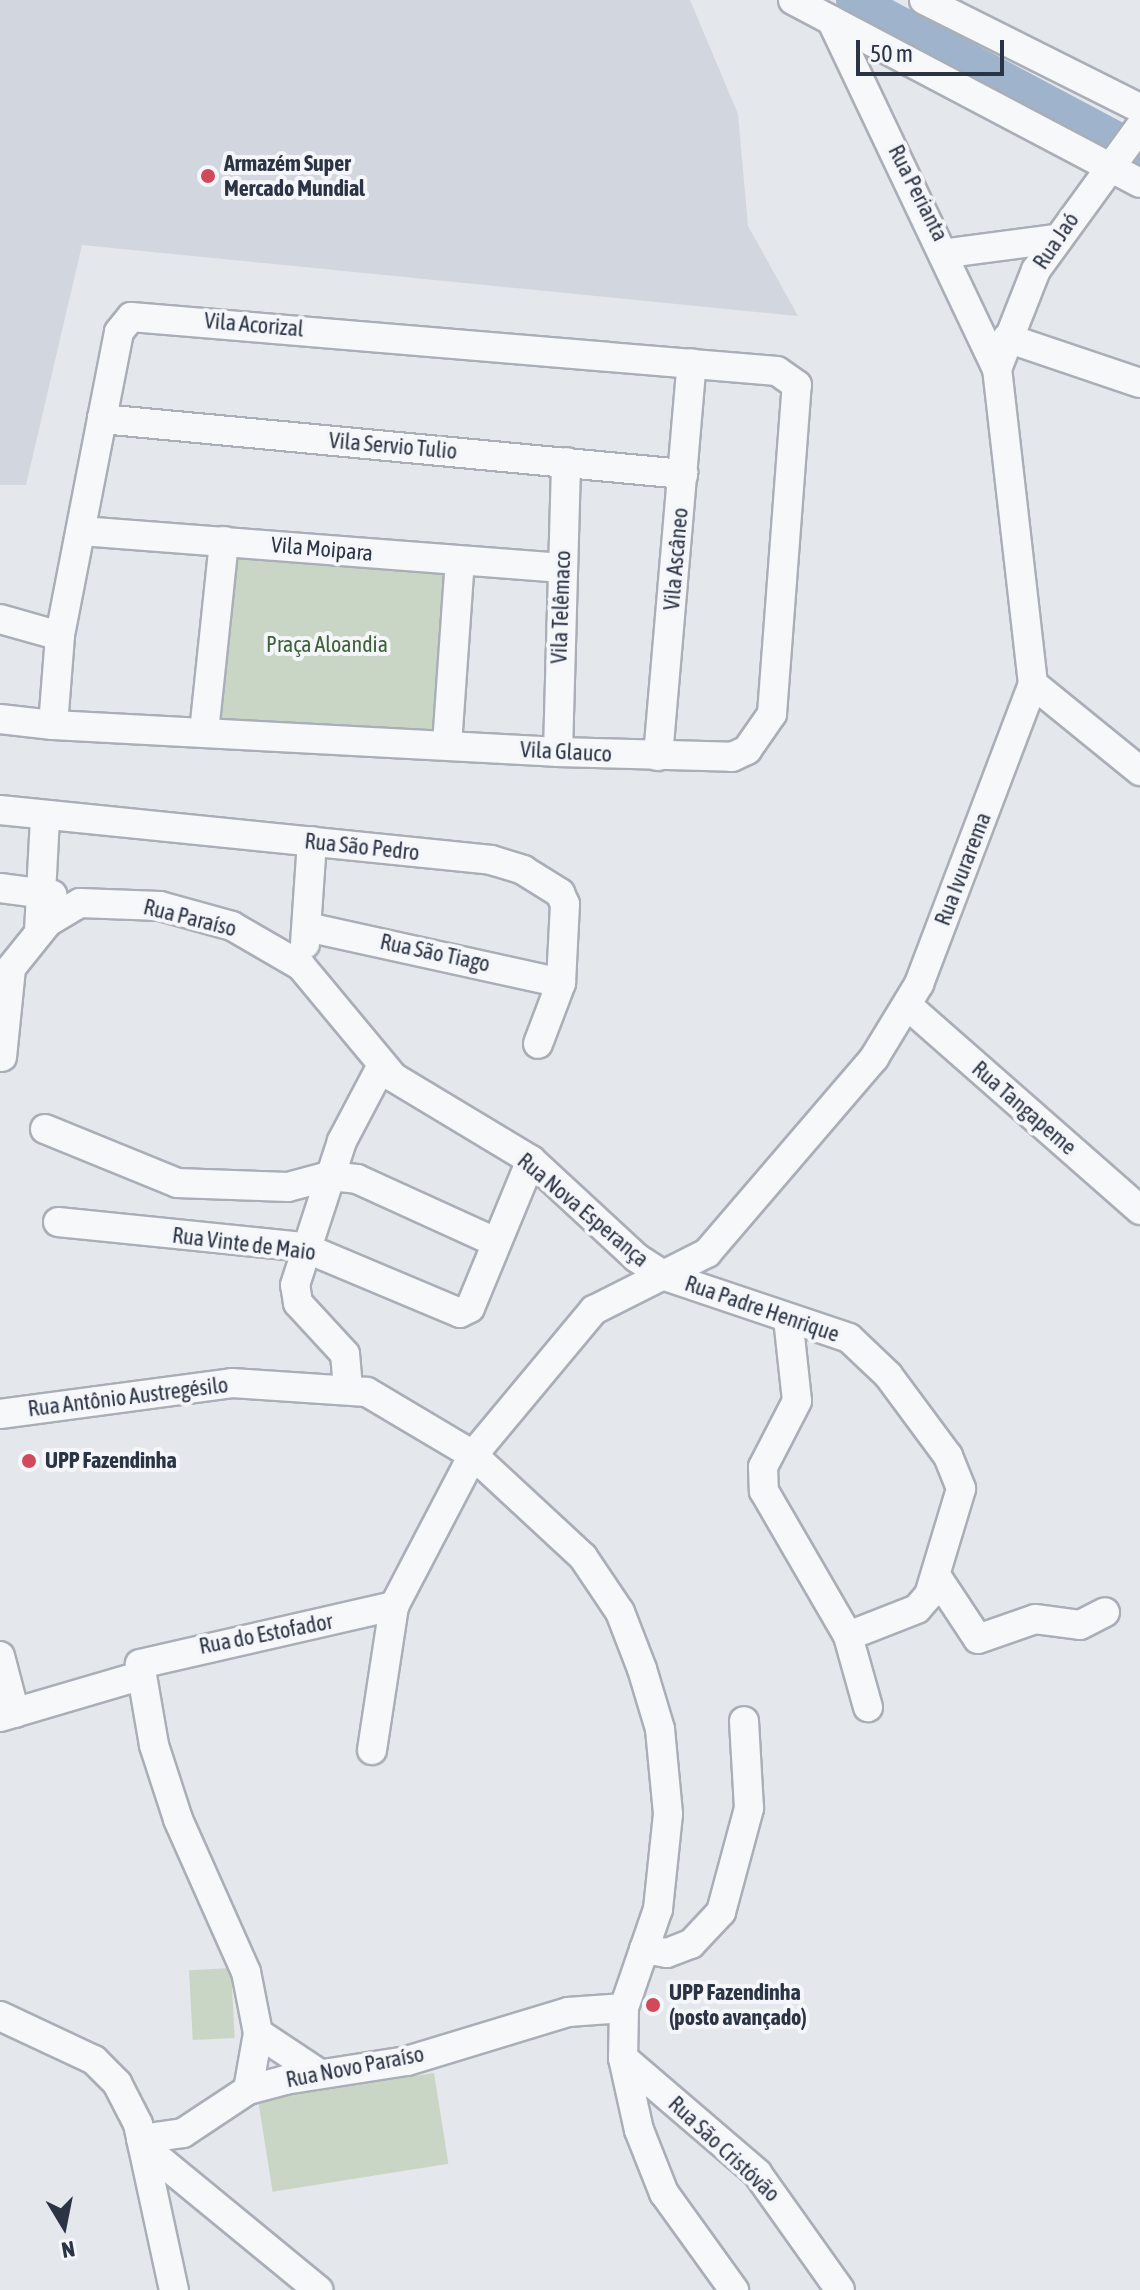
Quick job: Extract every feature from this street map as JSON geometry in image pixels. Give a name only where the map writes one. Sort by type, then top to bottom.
[{"type":"street","points":[[793,0],[1111,164],[1140,183]]},
{"type":"street","points":[[924,0],[1140,108]]},
{"type":"street","name":"Rua Perianta","points":[[831,20],[948,253],[997,369]]},
{"type":"street","name":"Rua Jaó","points":[[997,369],[1007,338],[1055,239],[1140,127]]},
{"type":"street","points":[[948,253],[1055,239]]},
{"type":"street","name":"Vila Acorizal","points":[[53,725],[60,636],[119,332],[139,315],[692,363],[793,377]]},
{"type":"street","points":[[1007,338],[1140,383]]},
{"type":"street","name":"Vila Ascâneo","points":[[658,756],[692,363]]},
{"type":"street","name":"Rua Ivurarema","points":[[372,1750],[394,1606],[473,1455],[566,1335],[605,1304],[707,1253],[874,1058],[908,1006],[1033,684],[997,369]]},
{"type":"street","name":"Vila Glauco","points":[[0,719],[53,725],[558,752],[732,757],[747,750],[772,714],[798,398],[793,377]]},
{"type":"street","name":"Vila Servio Tulio","points":[[102,419],[683,474]]},
{"type":"street","name":"Vila Telêmaco","points":[[558,752],[566,462]]},
{"type":"street","name":"Vila Moipara","points":[[82,531],[562,568]]},
{"type":"street","points":[[204,732],[224,541]]},
{"type":"street","points":[[447,745],[460,561]]},
{"type":"street","points":[[0,619],[60,636]]},
{"type":"street","points":[[1033,684],[1140,771]]},
{"type":"street","name":"Rua São Pedro","points":[[0,810],[45,819],[312,841],[491,860],[547,883],[565,904],[561,983],[538,1044]]},
{"type":"street","points":[[39,932],[38,891],[45,819]]},
{"type":"street","points":[[301,966],[307,927],[312,841]]},
{"type":"street","name":"Rua Paraíso","points":[[0,888],[38,891],[80,903],[160,906],[232,926],[301,966],[382,1065]]},
{"type":"street","points":[[2,1057],[11,968],[39,932],[80,903]]},
{"type":"street","name":"Rua São Tiago","points":[[307,927],[561,983]]},
{"type":"street","name":"Rua Tangapeme","points":[[908,1006],[1140,1210]]},
{"type":"street","points":[[348,1388],[345,1354],[298,1303],[303,1247],[329,1176],[382,1065]]},
{"type":"street","name":"Rua Nova Esperança","points":[[382,1065],[471,1130],[531,1160],[665,1276]]},
{"type":"street","points":[[45,1129],[177,1183],[288,1187],[329,1176],[376,1185],[493,1241],[531,1160]]},
{"type":"street","name":"Rua Vinte de Maio","points":[[58,1222],[303,1247],[465,1312],[493,1241]]},
{"type":"street","name":"Rua Padre Henrique","points":[[665,1276],[830,1330],[871,1355],[948,1456],[961,1489],[937,1577],[917,1609],[848,1636]]},
{"type":"street","points":[[788,1318],[797,1401],[761,1477],[848,1636],[868,1707]]},
{"type":"street","name":"Rua Antônio Austregésilo","points":[[0,1414],[232,1383],[348,1388],[395,1403],[473,1455],[583,1557],[620,1612],[642,1669],[660,1729],[668,1814],[658,1909],[624,2008],[623,2058],[639,2130],[664,2193],[734,2290]]},
{"type":"street","points":[[937,1577],[978,1639],[1035,1619],[1080,1625],[1105,1612]]},
{"type":"street","name":"Rua do Estofador","points":[[7,1715],[139,1670],[394,1606]]},
{"type":"street","points":[[0,1656],[7,1715]]},
{"type":"street","points":[[139,1670],[178,1819],[246,1972],[258,2033],[248,2090]]},
{"type":"street","points":[[644,1949],[667,1953],[691,1944],[721,1912],[749,1808],[744,1721]]},
{"type":"street","name":"Rua Novo Paraíso","points":[[142,2142],[183,2133],[248,2090],[320,2074],[407,2061],[568,2012],[624,2008]]},
{"type":"street","points":[[0,2016],[94,2060],[129,2103],[142,2142],[174,2290]]},
{"type":"street","points":[[258,2033],[320,2074]]},
{"type":"street","name":"Rua São Cristóvão","points":[[623,2058],[757,2173],[840,2290]]},
{"type":"street","points":[[142,2142],[318,2290]]},
{"type":"shaded area","points":[[0,0],[690,0],[738,114],[748,226],[798,316],[82,245],[26,485],[0,485]]},
{"type":"green space","name":"Praça Aloandia","points":[[236,554],[448,573],[434,740],[221,721]]},
{"type":"green space","points":[[231,1968],[235,2038],[193,2040],[189,1970]]},
{"type":"green space","points":[[434,2073],[448,2164],[273,2192],[258,2101]]},
{"type":"waterway","points":[[854,0],[1140,152]]},
{"type":"place","name":"Armazém Super Mercado Mundial","points":[[208,176]]},
{"type":"place","name":"UPP Fazendinha","points":[[29,1461]]},
{"type":"place","name":"UPP Fazendinha (posto avançado)","points":[[653,2005]]}]
